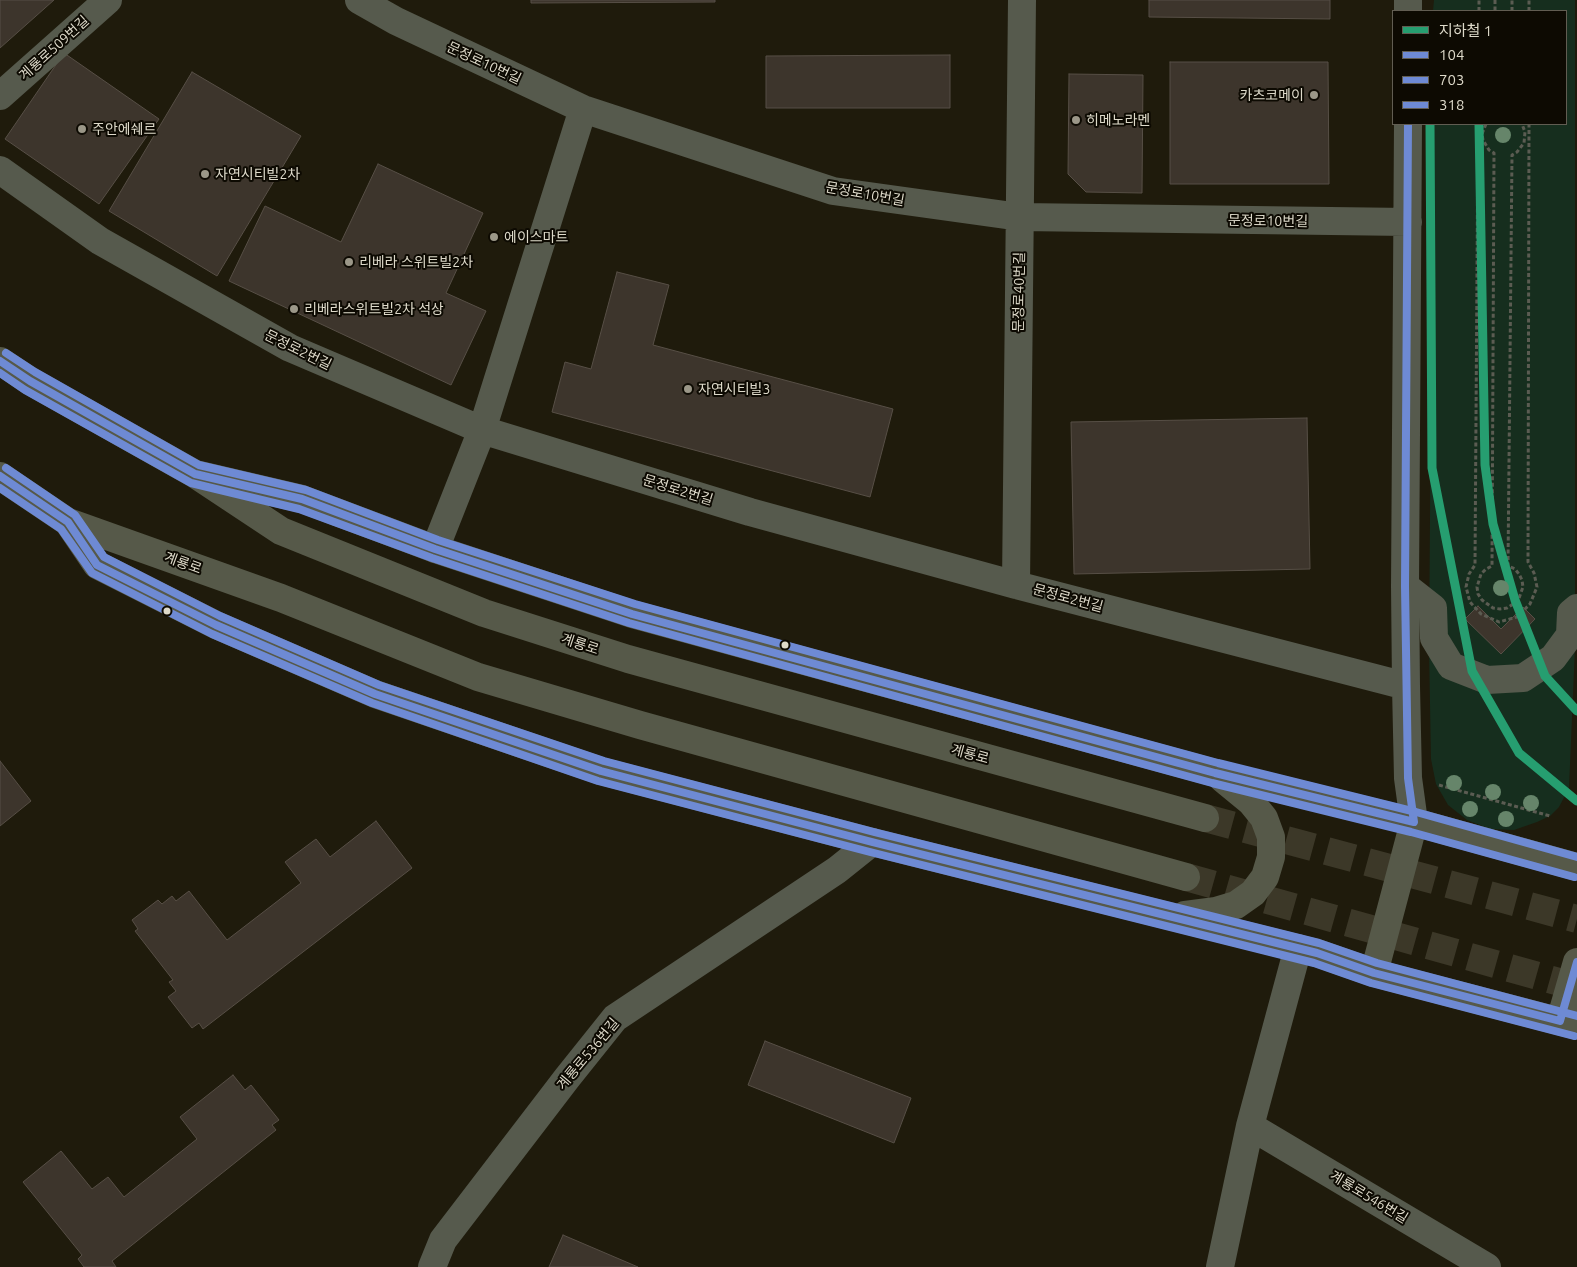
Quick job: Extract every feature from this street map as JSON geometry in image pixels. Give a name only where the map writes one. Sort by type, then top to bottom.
[{"type":"main road","name":"계룡로","points":[[0,360],[30,381],[195,474],[281,530],[484,613],[628,660],[1205,818]]},
{"type":"main road","points":[[195,474],[302,499],[436,549],[632,614],[1215,773],[1414,822],[1577,867]]},
{"type":"main road","name":"계룡로","points":[[0,476],[68,522],[281,598],[478,677],[649,728],[1186,877]]},
{"type":"main road","name":"계룡로","points":[[68,522],[97,564],[216,625],[375,694],[601,771],[872,842],[1298,948],[1374,973],[1569,1024]]},
{"type":"main road","points":[[1173,917],[1216,911],[1236,905],[1257,888],[1265,877],[1271,857],[1271,837],[1264,818],[1251,802],[1215,773]]},
{"type":"main road","points":[[1374,973],[1414,822]]},
{"type":"main road","points":[[1569,1024],[1577,962]]},
{"type":"street","name":"계룡로509번길","points":[[0,96],[108,0]]},
{"type":"street","name":"문정로10번길","points":[[359,0],[396,21],[583,109],[832,191],[1020,217],[1408,222]]},
{"type":"street","name":"문정로40번길","points":[[1016,585],[1022,0]]},
{"type":"street","points":[[436,549],[482,430],[583,109]]},
{"type":"street","points":[[1408,125],[1405,586],[1408,778],[1414,822]]},
{"type":"street","name":"문정로2번길","points":[[0,170],[100,241],[290,348],[482,430],[750,512],[1016,585],[1406,686]]},
{"type":"street","points":[[1405,586],[1433,608],[1434,638],[1451,666],[1487,680],[1523,678],[1553,658],[1570,635],[1571,613],[1577,608]]},
{"type":"street","name":"계룡로536번길","points":[[432,1267],[443,1240],[615,1018],[837,870],[872,842]]},
{"type":"street","points":[[1220,1267],[1250,1126],[1298,948]]},
{"type":"street","name":"계룡로546번길","points":[[1250,1126],[1487,1267]]},
{"type":"path","points":[[1478,125],[1480,134],[1476,564],[1469,574],[1466,587],[1470,602],[1481,614],[1499,622],[1517,617],[1530,604],[1538,587],[1528,562],[1527,135],[1522,125]]},
{"type":"path","points":[[1480,134],[1485,125]]},
{"type":"path","points":[[1480,134],[1485,145],[1494,154],[1492,566],[1481,574],[1477,587],[1478,594],[1482,600],[1493,608],[1500,609],[1507,608],[1518,601],[1523,587],[1519,574],[1508,566],[1512,155],[1524,143],[1529,125]]},
{"type":"path","points":[[1436,784],[1550,816]]},
{"type":"green space","points":[[1434,0],[1575,0],[1575,647],[1569,788],[1559,807],[1550,816],[1514,830],[1490,829],[1467,820],[1448,805],[1436,784],[1431,759],[1429,648],[1433,125],[1567,125],[1567,10],[1433,10]]},
{"type":"building","points":[[0,0],[54,0],[0,48]]},
{"type":"building","points":[[531,0],[715,0],[715,2],[531,3]]},
{"type":"building","points":[[1149,0],[1330,0],[1330,19],[1149,17]]},
{"type":"building","name":"주안에쉐르","points":[[64,53],[159,119],[99,204],[5,139]]},
{"type":"building","points":[[950,55],[950,108],[766,108],[766,56]]},
{"type":"building","points":[[1170,62],[1328,62],[1329,184],[1170,184]]},
{"type":"building","name":"자연시티빌2차","points":[[192,72],[301,136],[217,276],[109,211]]},
{"type":"building","points":[[1069,74],[1143,75],[1142,193],[1086,192],[1068,174]]},
{"type":"building","name":"리베라 스위트빌2차","points":[[378,164],[483,213],[446,293],[486,311],[451,385],[229,281],[265,206],[341,242]]},
{"type":"building","name":"자연시티빌3","points":[[617,272],[669,285],[653,345],[893,409],[870,497],[552,412],[565,362],[591,369]]},
{"type":"building","points":[[1307,418],[1310,569],[1074,574],[1071,422]]},
{"type":"building","points":[[1478,606],[1501,629],[1523,607],[1535,619],[1501,654],[1465,619]]},
{"type":"building","points":[[0,761],[31,801],[0,826]]},
{"type":"building","points":[[376,821],[412,868],[203,1029],[199,1023],[192,1028],[168,997],[176,991],[169,982],[173,980],[135,931],[138,929],[132,920],[158,900],[162,904],[172,896],[176,901],[189,891],[227,940],[301,883],[285,862],[316,839],[330,857]]},
{"type":"building","points":[[765,1041],[911,1098],[894,1143],[748,1085]]},
{"type":"building","points":[[233,1075],[245,1090],[251,1085],[279,1120],[272,1125],[276,1130],[112,1261],[116,1267],[84,1267],[78,1259],[82,1255],[23,1182],[61,1151],[92,1189],[108,1177],[124,1197],[197,1139],[180,1117]]},
{"type":"building","points":[[563,1235],[638,1267],[549,1267]]},
{"type":"tunnel","points":[[1205,818],[1577,919]]},
{"type":"tunnel","points":[[1186,877],[1577,987]]},
{"type":"metro line","name":"1","points":[[1430,125],[1432,468],[1472,671],[1519,753],[1577,801]]},
{"type":"metro line","name":"1","points":[[1479,125],[1485,465],[1493,524],[1515,600],[1545,676],[1577,711]]},
{"type":"transit line","name":"104","points":[[0,361],[30,381],[195,474],[302,499],[435,549],[632,614],[1215,773],[1414,822],[1408,778],[1405,586],[1408,125]]},
{"type":"transit line","name":"318","points":[[6,353],[35,372],[199,465],[306,490],[438,540],[635,604],[1218,763],[1416,812],[1577,857]]},
{"type":"transit line","name":"703","points":[[0,373],[25,390],[191,483],[299,509],[432,558],[629,623],[1212,783],[1411,832],[1574,877]]},
{"type":"transit line","name":"318","points":[[6,468],[75,515],[104,557],[220,616],[379,685],[604,761],[874,832],[1319,943],[1377,963],[1577,1016]]},
{"type":"transit line","name":"104","points":[[0,476],[68,522],[97,565],[216,625],[375,694],[601,771],[872,842],[1317,953],[1374,973],[1560,1021],[1577,962]]},
{"type":"transit line","name":"703","points":[[0,488],[61,529],[92,573],[212,634],[372,703],[598,781],[870,852],[1314,963],[1371,983],[1574,1036]]},
{"type":"place","name":"카츠코메이","points":[[1314,95]]},
{"type":"place","name":"히메노라멘","points":[[1076,120]]},
{"type":"place","name":"주안에쉐르","points":[[82,129]]},
{"type":"place","name":"자연시티빌2차","points":[[205,174]]},
{"type":"place","name":"에이스마트","points":[[494,237]]},
{"type":"place","name":"리베라 스위트빌2차","points":[[349,262]]},
{"type":"place","name":"리베라스위트빌2차 석상","points":[[294,309]]},
{"type":"place","name":"자연시티빌3","points":[[688,389]]}]
